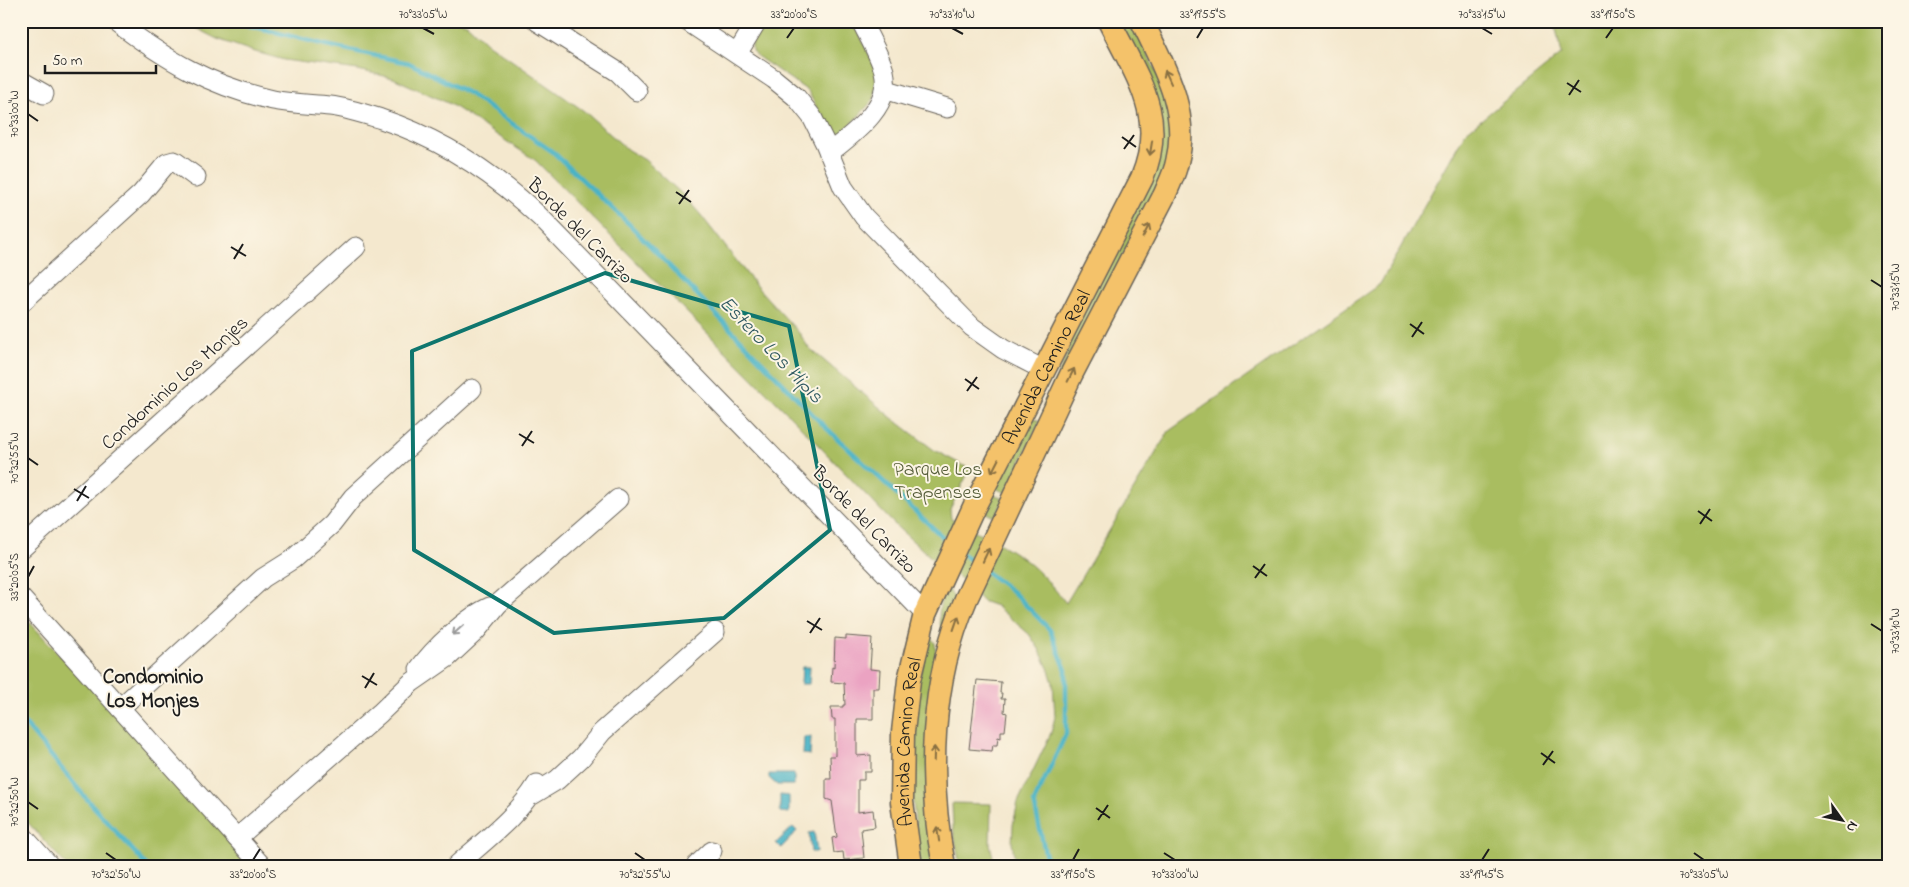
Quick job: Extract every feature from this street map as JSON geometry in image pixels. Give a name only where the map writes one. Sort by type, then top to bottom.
[{"type":"main road","name":"Avenida Camino Real","points":[[910,866],[902,802],[902,747],[909,680],[925,614],[974,506],[1142,178],[1150,154],[1153,131],[1149,108],[1141,86],[1109,21]]},
{"type":"main road","name":"Avenida Camino Real","points":[[944,866],[937,827],[933,778],[936,725],[948,648],[966,599],[1050,419],[1164,194],[1177,162],[1181,134],[1175,94],[1142,21]]},
{"type":"main road","points":[[1033,392],[1034,402],[1038,410],[1043,416],[1050,419]]},
{"type":"main road","points":[[925,614],[936,632],[944,670]]},
{"type":"street","name":"Borde del Carrizo","points":[[115,21],[150,48],[198,75],[223,85],[275,100],[331,106],[407,128],[454,152],[501,182],[541,218],[925,614]]},
{"type":"street","points":[[537,21],[618,72],[638,91]]},
{"type":"street","points":[[687,21],[785,86],[812,117],[843,187],[856,207],[972,327],[992,342],[1044,370]]},
{"type":"street","points":[[737,54],[757,21]]},
{"type":"street","points":[[829,153],[873,112],[882,98],[884,89],[883,70],[861,21]]},
{"type":"street","points":[[21,80],[44,94]]},
{"type":"street","points":[[884,89],[947,108]]},
{"type":"street","points":[[21,303],[141,194],[167,163],[174,161],[196,177]]},
{"type":"street","name":"Condominio Los Monjes","points":[[21,550],[356,247]]},
{"type":"street","points":[[120,708],[263,578],[295,540],[330,510],[353,497],[472,389]]},
{"type":"street","points":[[237,838],[411,684],[447,658],[476,631],[498,604],[618,499]]},
{"type":"street","points":[[21,598],[262,866]]},
{"type":"street","points":[[456,866],[532,795],[538,782],[548,770],[580,743],[602,732],[715,632]]},
{"type":"street","points":[[21,834],[50,866]]},
{"type":"street","points":[[696,866],[712,851]]},
{"type":"highlighted area","points":[[605,273],[789,326],[830,530],[724,618],[554,633],[414,550],[412,351]]},
{"type":"green space","name":"Parque Los Trapenses","points":[[182,21],[458,21],[467,24],[487,43],[584,111],[628,150],[645,160],[683,195],[700,214],[757,287],[800,334],[808,347],[892,418],[934,450],[970,469],[950,509],[951,519],[1020,556],[1039,572],[1066,603],[1169,431],[1380,284],[1465,133],[1562,54],[1554,21],[1888,21],[1888,866],[1016,866],[1012,843],[1013,825],[1018,802],[1051,733],[1055,717],[1053,683],[1049,670],[1029,634],[996,606],[982,601],[963,580],[933,559],[897,527],[798,424],[535,160],[450,104],[393,78],[358,70],[284,60],[217,39]]},
{"type":"green space","points":[[765,21],[853,21],[878,73],[874,99],[844,132],[835,134],[829,132],[808,91],[752,51],[752,43]]},
{"type":"green space","points":[[1119,21],[1132,21],[1164,89],[1172,132],[1166,170],[1045,409],[1043,406],[1063,364],[1076,325],[1155,170]]},
{"type":"green space","points":[[1030,417],[1040,421],[1006,493],[993,487]]},
{"type":"green space","points":[[992,493],[1004,499],[995,517],[982,511]]},
{"type":"green space","points":[[946,586],[955,599],[943,631],[940,609]]},
{"type":"green space","points":[[21,613],[212,819],[253,866],[67,866],[21,815]]},
{"type":"green space","points":[[930,637],[935,643],[936,657],[935,866],[920,866],[910,775],[918,682]]},
{"type":"green space","points":[[952,803],[991,804],[990,844],[995,866],[960,866],[953,828]]},
{"type":"water","points":[[802,667],[810,667],[809,684],[801,684]]},
{"type":"water","points":[[804,737],[811,737],[810,755],[803,754]]},
{"type":"water","points":[[769,774],[794,774],[794,785],[777,785],[769,778]]},
{"type":"water","points":[[780,795],[789,796],[789,813],[780,812]]},
{"type":"water","points":[[793,827],[797,831],[781,848],[776,843]]},
{"type":"water","points":[[814,832],[817,852],[811,852],[809,833]]},
{"type":"building","points":[[846,636],[872,638],[870,669],[880,670],[879,688],[873,688],[873,719],[857,719],[857,756],[871,755],[871,772],[864,772],[864,780],[858,780],[858,812],[873,810],[875,827],[861,829],[864,858],[844,860],[843,852],[834,853],[832,838],[837,837],[832,801],[826,799],[826,779],[831,779],[830,756],[835,756],[835,719],[832,719],[831,707],[843,707],[845,705],[844,683],[831,682],[832,667],[834,668],[835,638],[846,639]]},
{"type":"building","points":[[977,680],[1001,682],[1001,699],[1005,699],[1004,712],[1007,713],[1005,731],[1001,731],[1001,738],[998,737],[997,745],[993,745],[992,751],[969,749]]},
{"type":"waterway","name":"Estero Los Hipis","points":[[231,21],[326,45],[409,63],[468,93],[553,152],[630,225],[822,424],[949,543]]},
{"type":"waterway","name":"Estero Los Hipis","points":[[961,553],[975,563]]},
{"type":"waterway","name":"Estero Los Hipis","points":[[985,571],[1013,592],[1050,630],[1066,670],[1066,734],[1034,802],[1046,857],[1054,866]]},
{"type":"waterway","points":[[21,719],[85,797],[147,866]]},
{"type":"district","name":"Condominio Los Monjes","points":[[153,688]]}]
